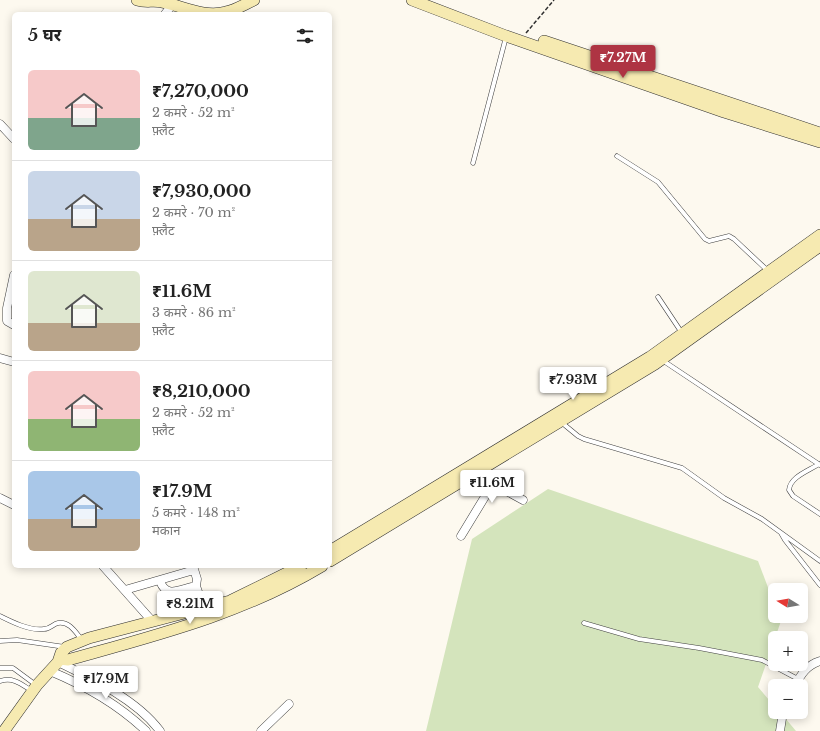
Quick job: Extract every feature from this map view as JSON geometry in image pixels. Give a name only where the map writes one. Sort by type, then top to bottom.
[{"type":"street","points":[[137,0],[144,3],[159,1],[197,12]]},
{"type":"street","points":[[226,12],[254,0]]},
{"type":"street","points":[[412,0],[506,36],[724,112],[820,142]]},
{"type":"street","points":[[435,0],[524,34],[820,133]]},
{"type":"street","points":[[167,12],[172,5]]},
{"type":"street","points":[[0,124],[12,137]]},
{"type":"street","points":[[332,560],[662,360],[685,338],[769,272],[820,235]]},
{"type":"street","points":[[332,550],[643,361],[685,338],[820,246]]},
{"type":"street","points":[[12,285],[6,314],[7,321],[12,325]]},
{"type":"street","points":[[0,358],[12,361]]},
{"type":"street","points":[[484,468],[490,482],[523,500]]},
{"type":"street","points":[[461,536],[486,495],[490,482]]},
{"type":"street","points":[[0,498],[12,504]]},
{"type":"street","points":[[105,568],[152,622]]},
{"type":"street","points":[[125,590],[160,581],[193,568],[197,579],[196,586],[204,609]]},
{"type":"street","points":[[4,731],[34,688],[59,661],[66,647],[82,640],[230,601],[297,568]]},
{"type":"street","points":[[59,661],[68,660],[221,615],[267,596],[318,568]]},
{"type":"street","points":[[160,581],[165,590],[169,591],[196,586]]},
{"type":"street","points":[[139,625],[143,638]]},
{"type":"street","points":[[59,661],[95,680],[142,711],[160,731]]},
{"type":"street","points":[[799,679],[809,666],[820,661]]},
{"type":"street","points":[[50,671],[74,681],[103,697],[134,719],[146,731]]},
{"type":"street","points":[[261,731],[289,704]]},
{"type":"street","points":[[780,731],[782,719]]},
{"type":"lane","points":[[473,163],[506,36]]},
{"type":"lane","points":[[617,156],[658,182],[705,239],[709,241],[724,236],[729,236],[769,272]]},
{"type":"lane","points":[[658,297],[685,338]]},
{"type":"lane","points":[[662,360],[819,465],[792,480],[789,485],[789,490],[793,496],[820,514]]},
{"type":"lane","points":[[560,422],[584,439],[682,468],[724,498],[756,515],[820,561]]},
{"type":"lane","points":[[781,533],[784,540],[820,585]]},
{"type":"lane","points":[[0,616],[33,628],[44,629],[57,623],[63,623],[72,627],[82,640]]},
{"type":"lane","points":[[584,622],[639,639],[699,648],[762,660],[790,679]]},
{"type":"lane","points":[[0,640],[17,640],[66,647]]},
{"type":"lane","points":[[0,668],[13,668],[34,688]]},
{"type":"lane","points":[[0,680],[11,679],[34,688]]},
{"type":"path","points":[[524,34],[554,0]]},
{"type":"green space","points":[[548,489],[758,561],[768,587],[768,623],[780,623],[778,631],[768,631],[768,658],[758,687],[768,699],[768,719],[786,719],[796,731],[426,731],[472,539]]}]
